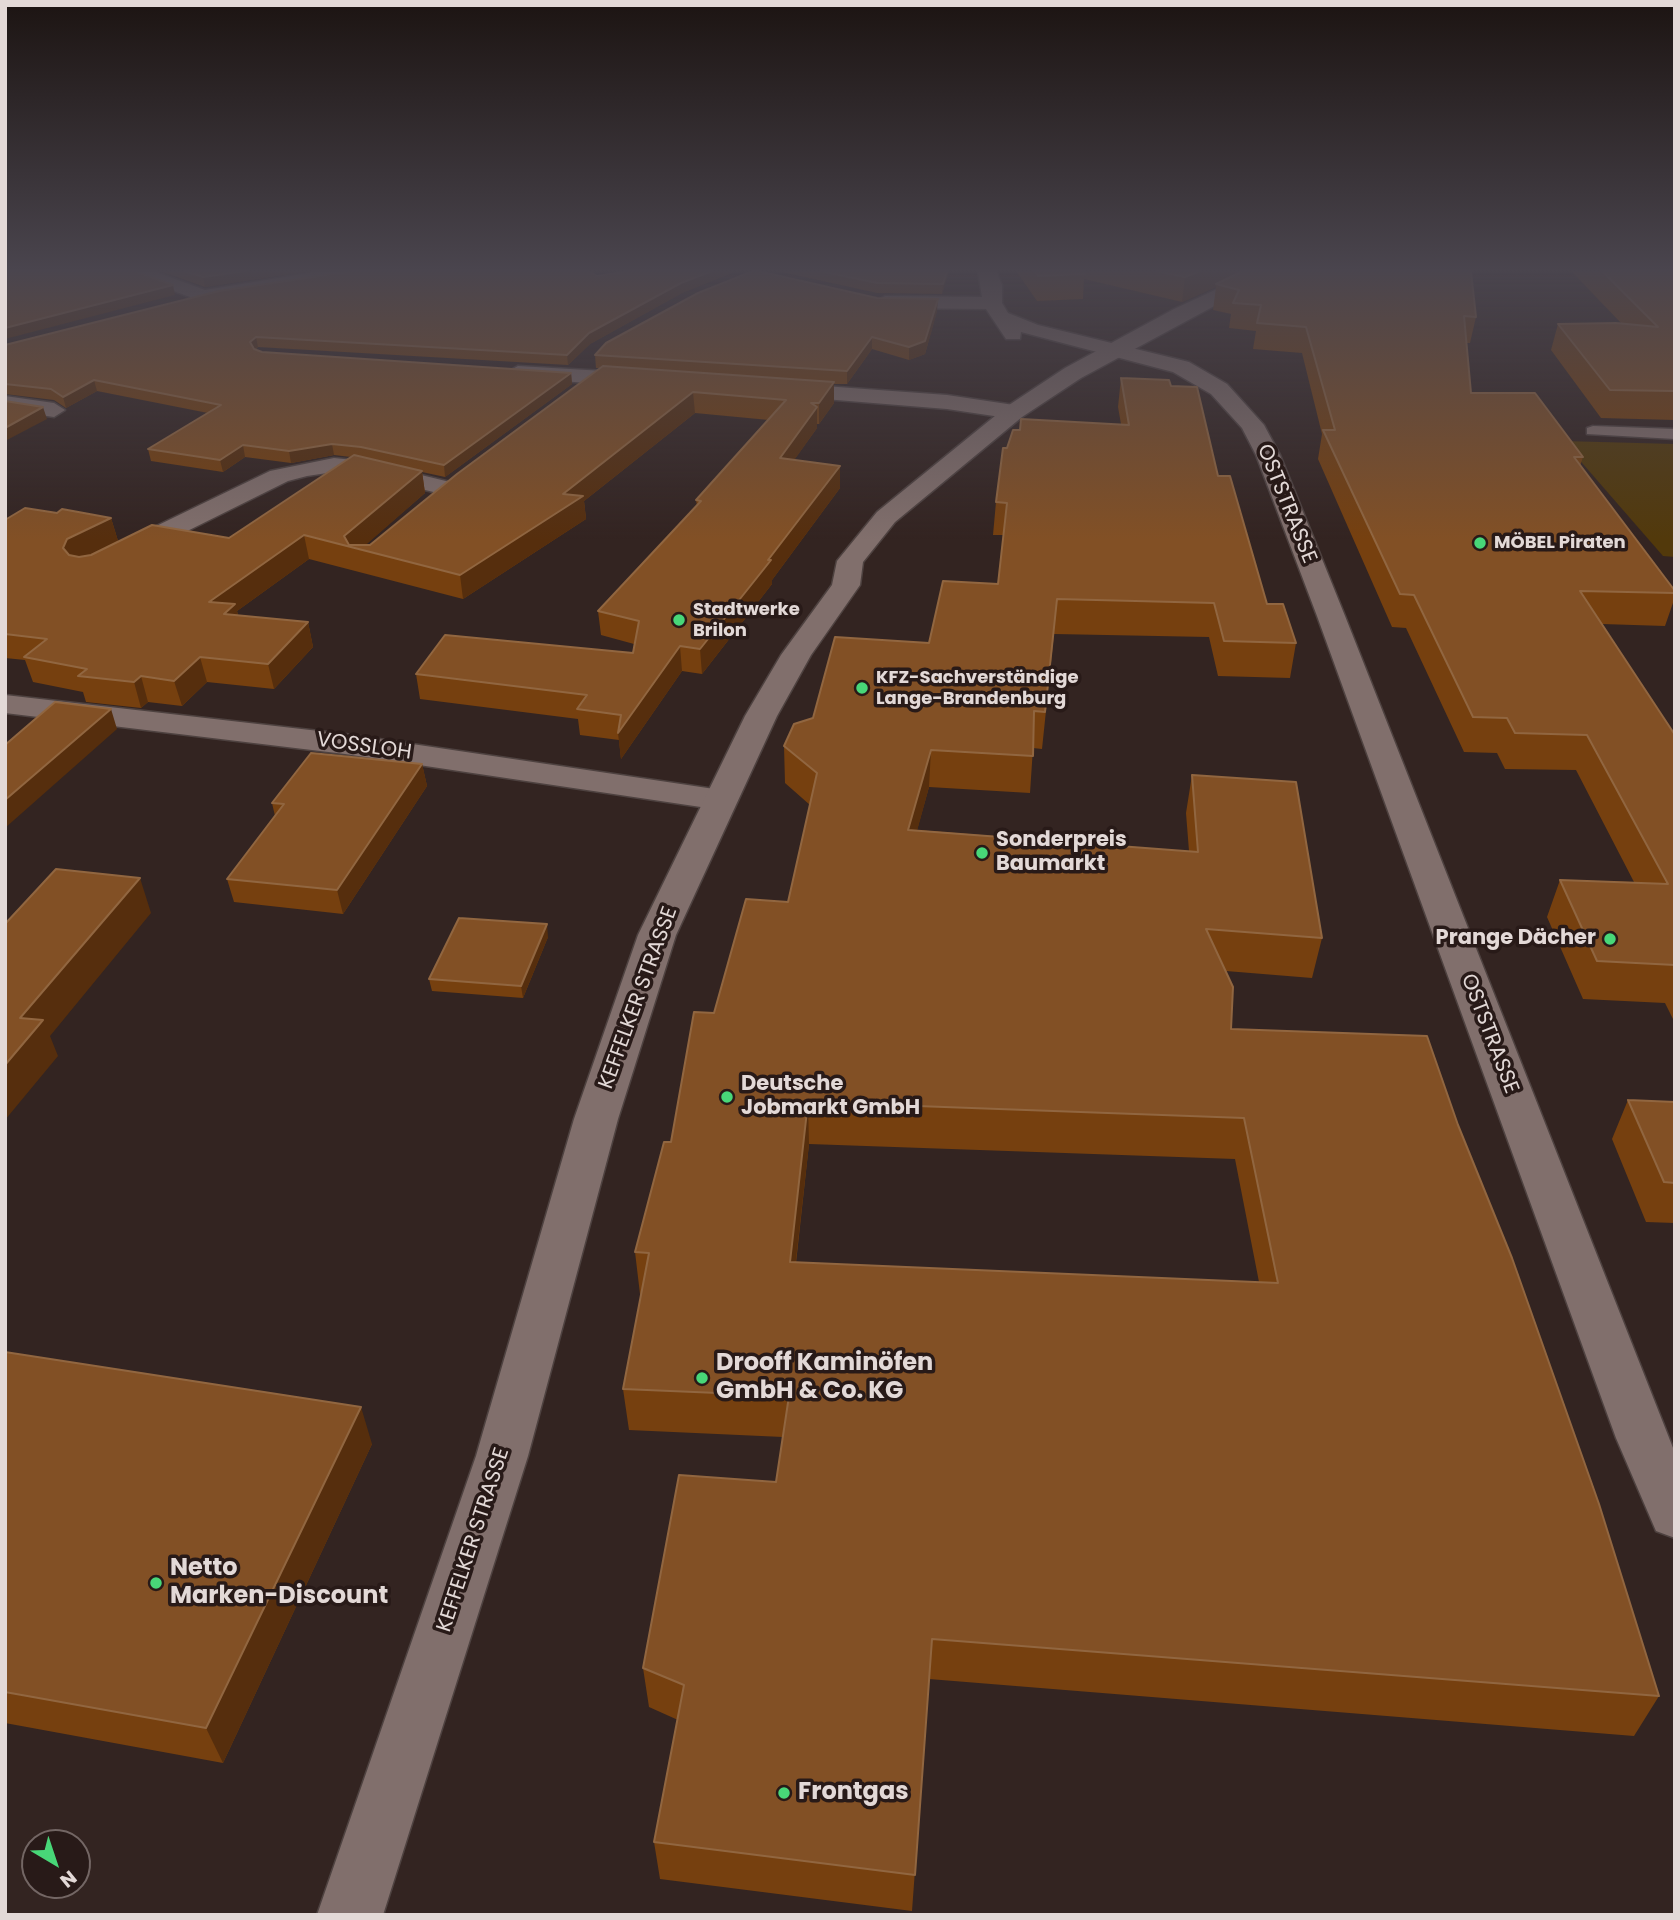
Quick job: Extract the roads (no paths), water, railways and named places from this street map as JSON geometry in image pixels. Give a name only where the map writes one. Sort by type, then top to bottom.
[{"type":"street","name":"KEFFELKER STRASSE","points":[[350,1915],[394,1789],[502,1456],[596,1119],[657,935],[761,716],[796,655],[846,584],[850,561],[886,517],[1014,412],[1095,361]]},
{"type":"street","name":"OSTSTRASSE","points":[[1115,361],[1232,402],[1252,425],[1273,467],[1642,1438],[1675,1514]]},
{"type":"street","points":[[566,402],[588,369]]},
{"type":"street","points":[[493,370],[588,369],[665,382]]},
{"type":"street","points":[[758,388],[936,401],[1014,412]]},
{"type":"street","points":[[5,403],[54,410]]},
{"type":"street","points":[[100,564],[268,481],[306,469],[334,465],[363,468],[450,489]]},
{"type":"street","points":[[429,507],[471,473]]},
{"type":"street","name":"VOSSLOH","points":[[5,704],[345,744],[721,800]]},
{"type":"lane","points":[[1593,431],[1675,433]]},
{"type":"place","name":"MÖBEL Piraten","points":[[1480,543]]},
{"type":"place","name":"Stadtwerke Brilon","points":[[679,620]]},
{"type":"place","name":"KFZ-Sachverständige Lange-Brandenburg","points":[[862,688]]},
{"type":"place","name":"Sonderpreis Baumarkt","points":[[982,853]]},
{"type":"place","name":"Prange Dächer","points":[[1610,939]]},
{"type":"place","name":"Deutsche Jobmarkt GmbH","points":[[727,1097]]},
{"type":"place","name":"Drooff Kaminöfen GmbH & Co. KG","points":[[702,1378]]},
{"type":"place","name":"Netto Marken-Discount","points":[[156,1583]]},
{"type":"place","name":"Frontgas","points":[[784,1793]]}]
